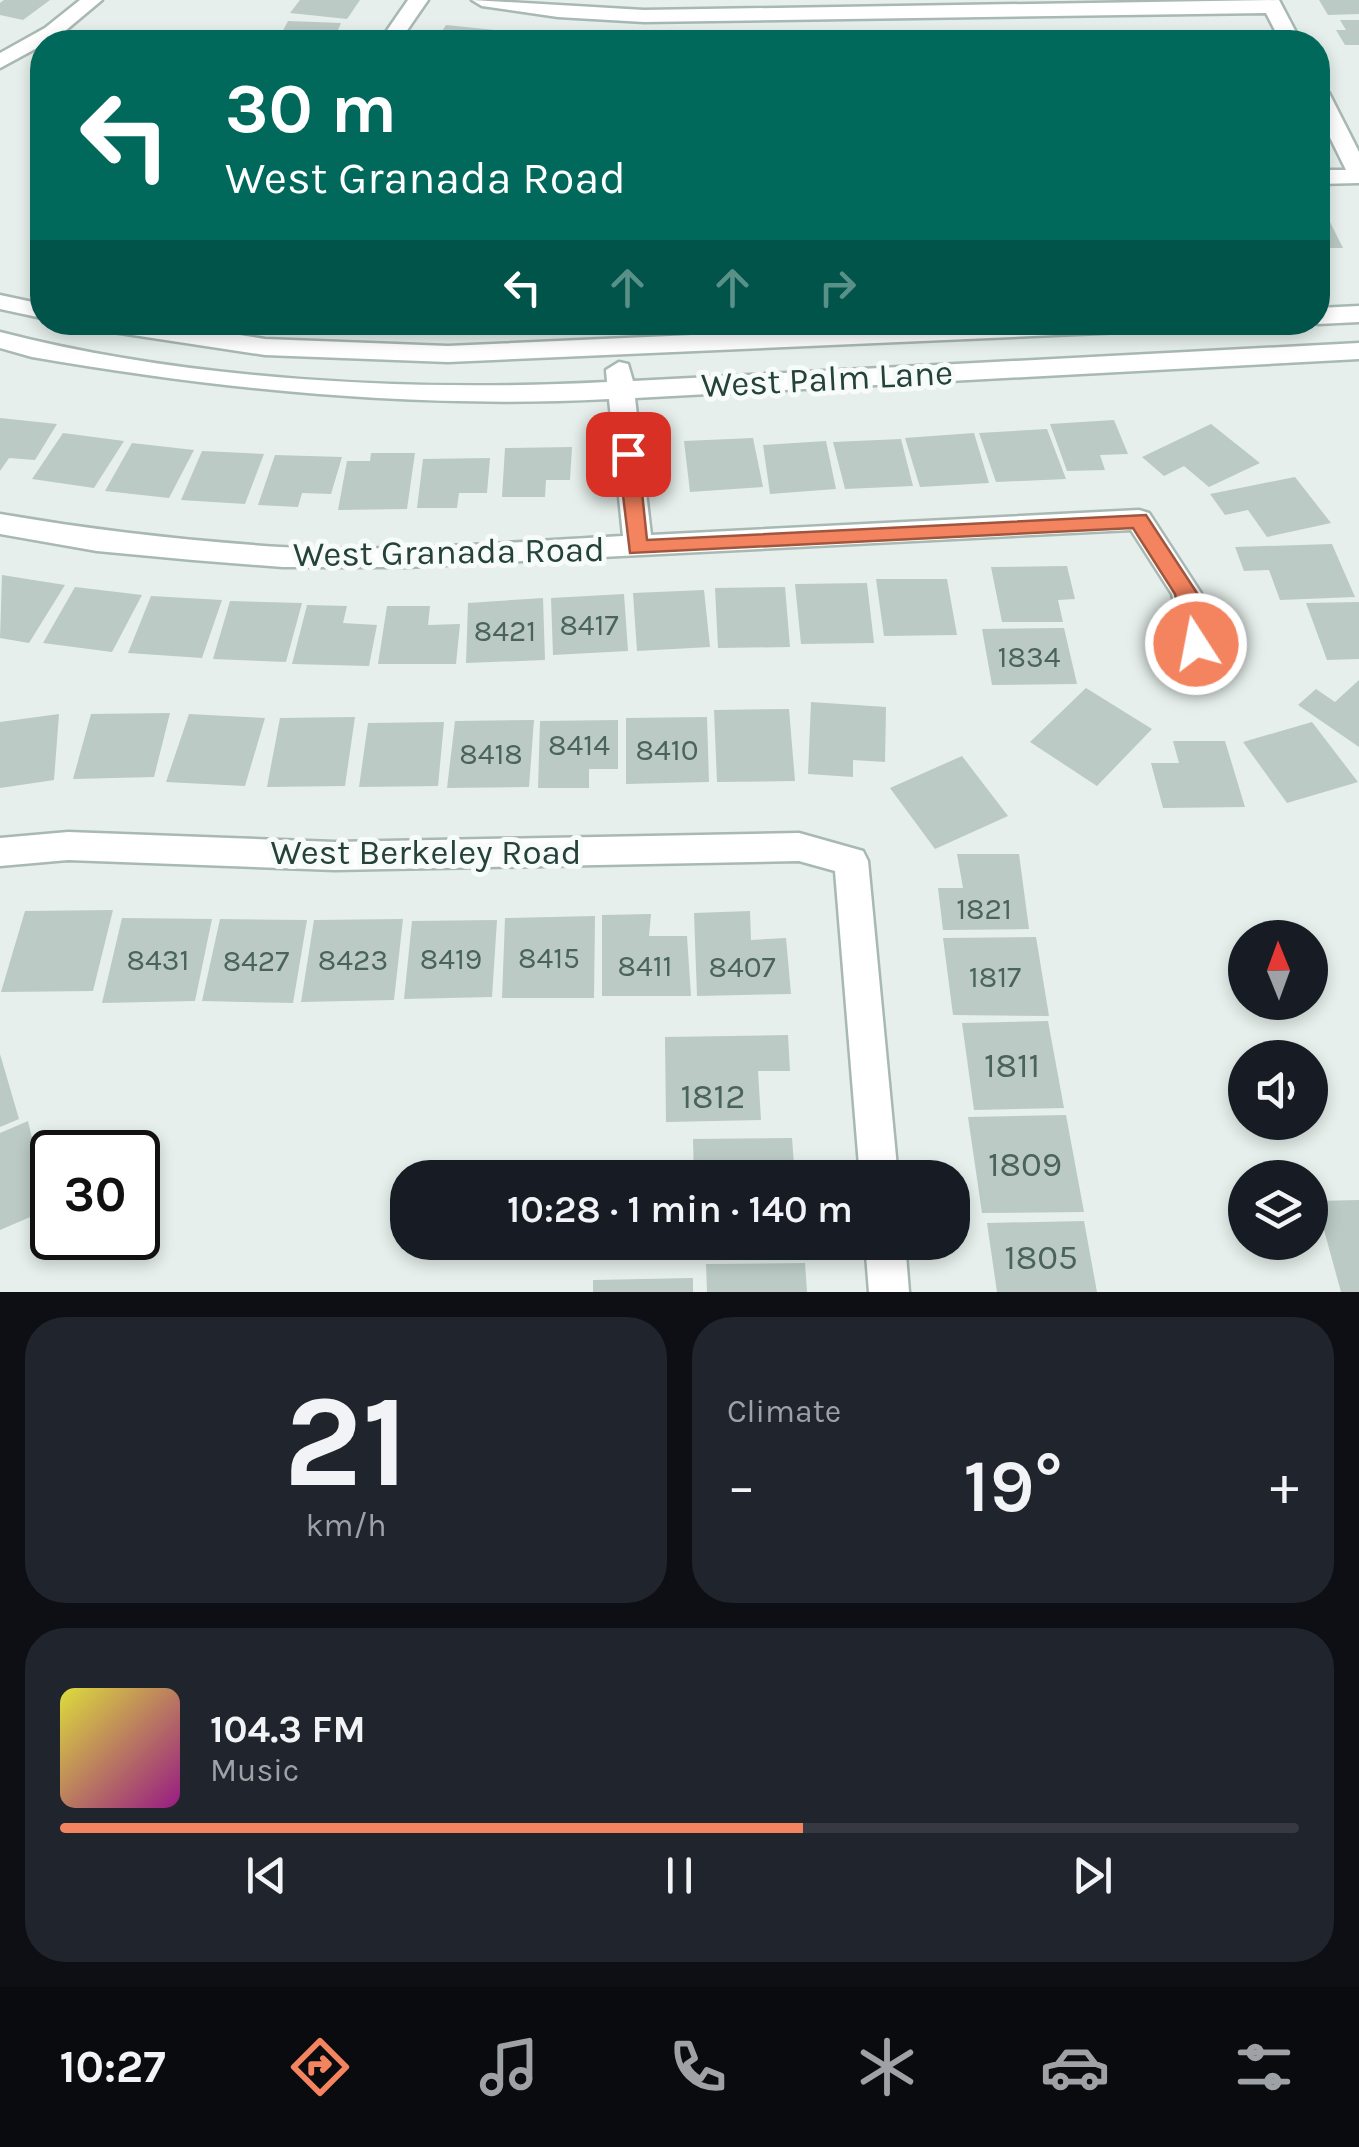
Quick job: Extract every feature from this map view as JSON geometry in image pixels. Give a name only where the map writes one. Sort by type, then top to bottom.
[{"type":"street","points":[[54,30],[92,0]]},
{"type":"street","points":[[397,30],[418,0]]},
{"type":"street","points":[[482,0],[558,11],[644,16],[1271,4],[1285,30]]},
{"type":"street","points":[[0,62],[30,45]]},
{"type":"street","points":[[1330,117],[1359,174],[1330,176]]},
{"type":"street","points":[[0,302],[30,308]]},
{"type":"street","points":[[1330,315],[1359,314]]},
{"type":"street","name":"West Palm Lane","points":[[234,335],[360,354],[618,348],[892,335]]},
{"type":"street","name":"West Palm Lane","points":[[0,340],[137,367],[317,390],[489,396],[1359,351]]},
{"type":"street","points":[[618,348],[638,548]]},
{"type":"street","name":"West Granada Road","points":[[0,524],[97,541],[283,557],[638,548],[1139,520],[1186,593],[1196,644]]},
{"type":"street","name":"West Berkeley Road","points":[[0,852],[68,846],[336,856],[799,847],[851,860],[877,1160]]},
{"type":"street","points":[[886,1260],[889,1292]]},
{"type":"building","points":[[50,0],[23,20],[0,15],[0,3]]},
{"type":"building","points":[[300,0],[360,0],[347,19],[290,13]]},
{"type":"building","points":[[1319,0],[1359,0],[1359,14],[1328,15]]},
{"type":"building","points":[[1340,20],[1359,20],[1359,45],[1345,45],[1336,30],[1346,30]]},
{"type":"building","points":[[288,21],[341,23],[338,30],[283,30]]},
{"type":"building","points":[[446,25],[495,30],[443,30]]},
{"type":"building","points":[[1330,222],[1343,248],[1330,248]]},
{"type":"building","points":[[0,418],[57,424],[35,460],[9,458],[0,471]]},
{"type":"building","points":[[1114,420],[1128,454],[1100,455],[1105,470],[1067,471],[1050,424]]},
{"type":"building","points":[[1211,424],[1260,463],[1209,487],[1184,466],[1164,476],[1142,457]]},
{"type":"building","points":[[1047,429],[1066,479],[996,482],[979,433]]},
{"type":"building","points":[[63,433],[124,441],[94,488],[32,479]]},
{"type":"building","points":[[974,433],[989,483],[920,487],[905,438]]},
{"type":"building","points":[[753,438],[763,487],[690,492],[684,441]]},
{"type":"building","points":[[901,439],[913,486],[845,489],[833,442]]},
{"type":"building","points":[[826,441],[836,489],[770,494],[763,445]]},
{"type":"building","points":[[132,443],[194,450],[169,498],[105,491]]},
{"type":"building","points":[[572,447],[570,480],[546,480],[545,497],[502,497],[505,448]]},
{"type":"building","points":[[202,451],[264,454],[245,504],[181,500]]},
{"type":"building","points":[[371,453],[415,453],[407,509],[338,510],[347,461],[370,461]]},
{"type":"building","points":[[275,455],[342,457],[331,494],[302,493],[298,507],[258,505]]},
{"type":"building","points":[[490,458],[487,493],[459,493],[457,508],[417,508],[423,459]]},
{"type":"building","points":[[1295,477],[1331,523],[1267,537],[1248,510],[1225,515],[1210,494]]},
{"type":"building","points":[[1332,544],[1355,597],[1280,600],[1269,570],[1244,571],[1235,547]]},
{"type":"building","points":[[1067,566],[1075,599],[1058,600],[1063,622],[1002,622],[991,567]]},
{"type":"building","points":[[2,575],[65,585],[29,643],[0,638]]},
{"type":"building","points":[[876,579],[947,579],[957,635],[884,636]]},
{"type":"building","points":[[867,583],[874,643],[801,644],[795,584]]},
{"type":"building","points":[[75,587],[142,595],[112,652],[43,643]]},
{"type":"building","points":[[785,587],[790,647],[718,648],[715,588]]},
{"type":"building","points":[[704,590],[710,647],[637,651],[633,593]]},
{"type":"building","points":[[624,594],[628,651],[553,655],[551,598]]},
{"type":"building","points":[[151,596],[222,600],[202,658],[128,653]]},
{"type":"building","points":[[543,598],[545,660],[466,663],[468,603]]},
{"type":"building","points":[[230,601],[302,603],[286,662],[213,659]]},
{"type":"building","points":[[1359,602],[1359,659],[1327,660],[1306,603]]},
{"type":"building","points":[[307,605],[347,606],[343,623],[377,625],[369,666],[292,664]]},
{"type":"building","points":[[387,606],[430,606],[428,625],[460,624],[456,664],[378,664]]},
{"type":"building","points":[[1064,628],[1077,684],[992,685],[982,629]]},
{"type":"building","points":[[1359,680],[1359,747],[1298,705],[1316,689],[1335,702]]},
{"type":"building","points":[[1086,688],[1152,729],[1097,786],[1030,742]]},
{"type":"building","points":[[811,702],[886,707],[885,762],[853,760],[853,777],[808,774]]},
{"type":"building","points":[[789,709],[795,781],[717,782],[714,710]]},
{"type":"building","points":[[170,713],[154,777],[73,779],[91,714]]},
{"type":"building","points":[[59,714],[54,780],[0,788],[0,722]]},
{"type":"building","points":[[189,714],[265,718],[245,786],[166,782]]},
{"type":"building","points":[[355,717],[345,786],[267,787],[280,718]]},
{"type":"building","points":[[707,717],[709,782],[626,784],[626,718]]},
{"type":"building","points":[[534,720],[529,787],[447,788],[455,721]]},
{"type":"building","points":[[618,720],[618,769],[589,769],[589,788],[538,788],[540,721]]},
{"type":"building","points":[[444,722],[438,786],[359,787],[368,723]]},
{"type":"building","points":[[1312,722],[1358,782],[1287,803],[1243,742]]},
{"type":"building","points":[[1173,741],[1225,741],[1245,807],[1163,808],[1151,763],[1179,763]]},
{"type":"building","points":[[962,756],[1008,816],[935,849],[890,788]]},
{"type":"building","points":[[957,854],[1019,854],[1029,929],[943,930],[938,888],[963,888]]},
{"type":"building","points":[[113,910],[93,991],[1,992],[25,911]]},
{"type":"building","points":[[750,911],[751,940],[786,938],[791,994],[697,996],[694,913]]},
{"type":"building","points":[[651,914],[649,936],[687,936],[691,996],[602,996],[602,915]]},
{"type":"building","points":[[595,916],[594,998],[502,998],[505,918]]},
{"type":"building","points":[[122,918],[212,919],[195,1001],[102,1003]]},
{"type":"building","points":[[220,919],[307,920],[293,1003],[202,1001]]},
{"type":"building","points":[[403,919],[394,1000],[301,1002],[314,920]]},
{"type":"building","points":[[497,920],[492,997],[404,999],[412,921]]},
{"type":"building","points":[[1036,937],[1049,1016],[953,1015],[943,938]]},
{"type":"building","points":[[1048,1021],[1064,1108],[974,1110],[962,1023]]},
{"type":"building","points":[[788,1035],[790,1071],[758,1071],[761,1120],[666,1122],[665,1037]]},
{"type":"building","points":[[0,1054],[19,1119],[0,1127]]},
{"type":"building","points":[[1066,1115],[1084,1212],[982,1213],[968,1117]]},
{"type":"building","points":[[28,1121],[30,1217],[0,1230],[0,1133]]},
{"type":"building","points":[[792,1138],[794,1160],[694,1160],[693,1139]]},
{"type":"building","points":[[1359,1200],[1359,1292],[1341,1292],[1328,1245],[1328,1201]]},
{"type":"building","points":[[1084,1221],[1097,1292],[997,1292],[987,1223]]},
{"type":"building","points":[[805,1263],[807,1292],[707,1292],[706,1264]]},
{"type":"building","points":[[693,1278],[693,1292],[593,1292],[593,1280]]},
{"type":"route","points":[[628,454],[638,548],[1139,520],[1186,593],[1196,644]]}]
